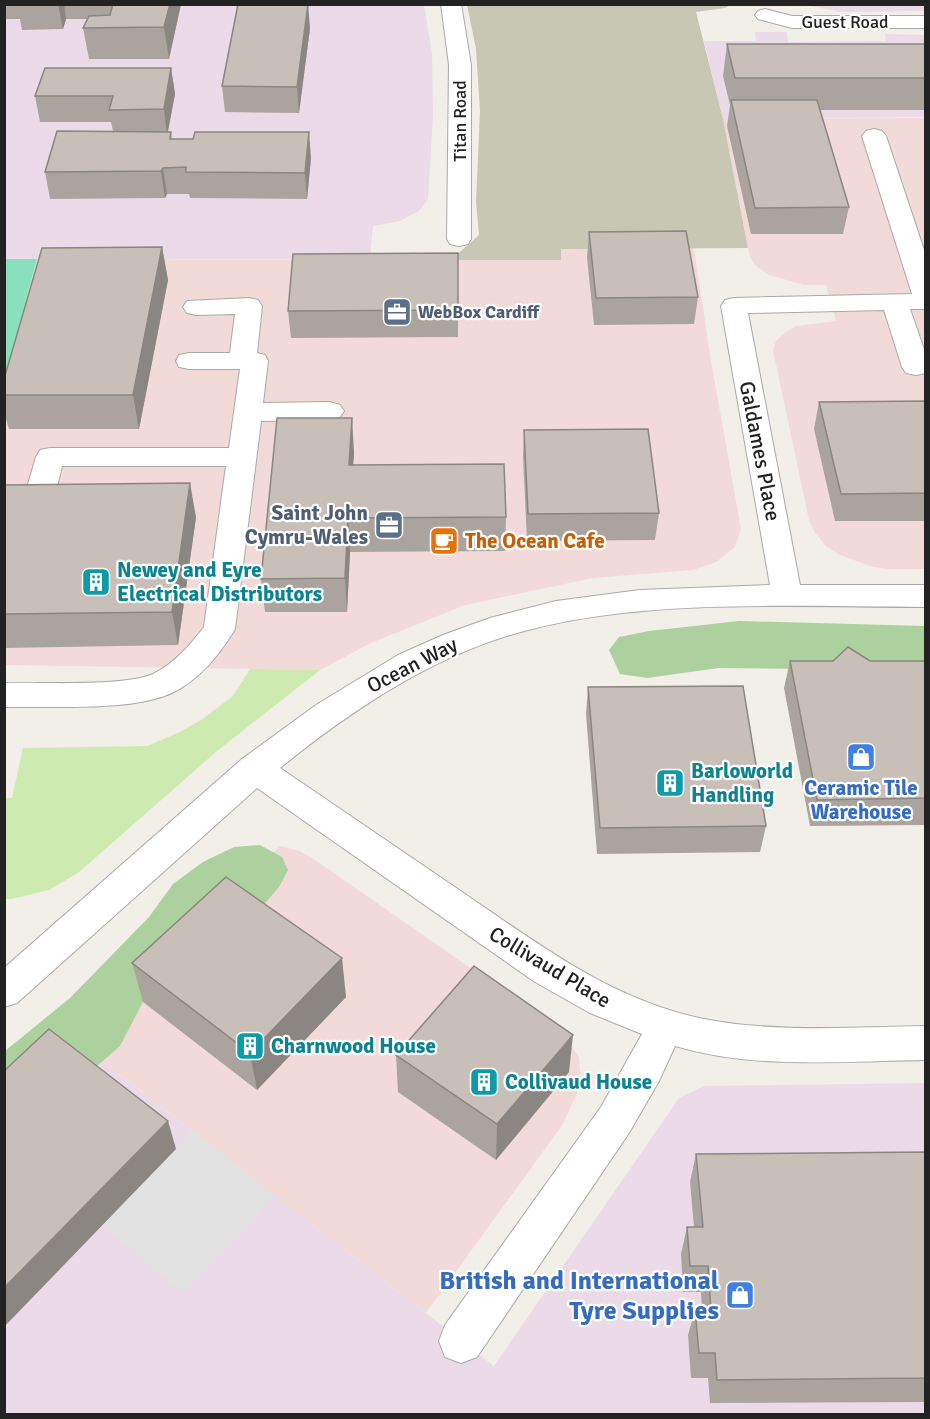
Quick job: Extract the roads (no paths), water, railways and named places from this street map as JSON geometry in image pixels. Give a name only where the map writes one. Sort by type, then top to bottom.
[{"type":"street","name":"Titan Road","points":[[452,4],[460,65],[459,239]]},
{"type":"street","name":"Guest Road","points":[[765,15],[792,22],[926,22]]},
{"type":"street","points":[[874,136],[926,299],[895,302],[916,367]]},
{"type":"street","name":"Galdames Place","points":[[787,596],[734,306],[895,302]]},
{"type":"street","points":[[196,307],[249,306],[243,361]]},
{"type":"street","points":[[4,695],[125,693],[163,683],[199,657],[219,629],[255,361],[189,361]]},
{"type":"street","points":[[249,405],[330,411]]},
{"type":"street","points":[[41,491],[50,457],[242,457]]},
{"type":"street","name":"Ocean Way","points":[[7,985],[254,768],[311,723],[372,683],[418,657],[503,625],[548,614],[632,602],[787,596],[926,596]]},
{"type":"street","name":"Collivaud Place","points":[[254,768],[548,971],[589,995],[635,1016],[704,1036],[776,1044],[926,1043]]},
{"type":"street","points":[[461,1341],[615,1120],[645,1069],[665,1026]]},
{"type":"place","name":"WebBox Cardiff","points":[[397,312]]},
{"type":"place","name":"Saint John Cymru-Wales","points":[[389,525]]},
{"type":"place","name":"The Ocean Cafe","points":[[444,541]]},
{"type":"place","name":"Newey and Eyre Electrical Distributors","points":[[96,582]]},
{"type":"place","name":"Ceramic Tile Warehouse","points":[[861,757]]},
{"type":"place","name":"Barloworld Handling","points":[[670,783]]},
{"type":"place","name":"Charnwood House","points":[[250,1046]]},
{"type":"place","name":"Collivaud House","points":[[484,1082]]},
{"type":"place","name":"British and International Tyre Supplies","points":[[740,1295]]}]
